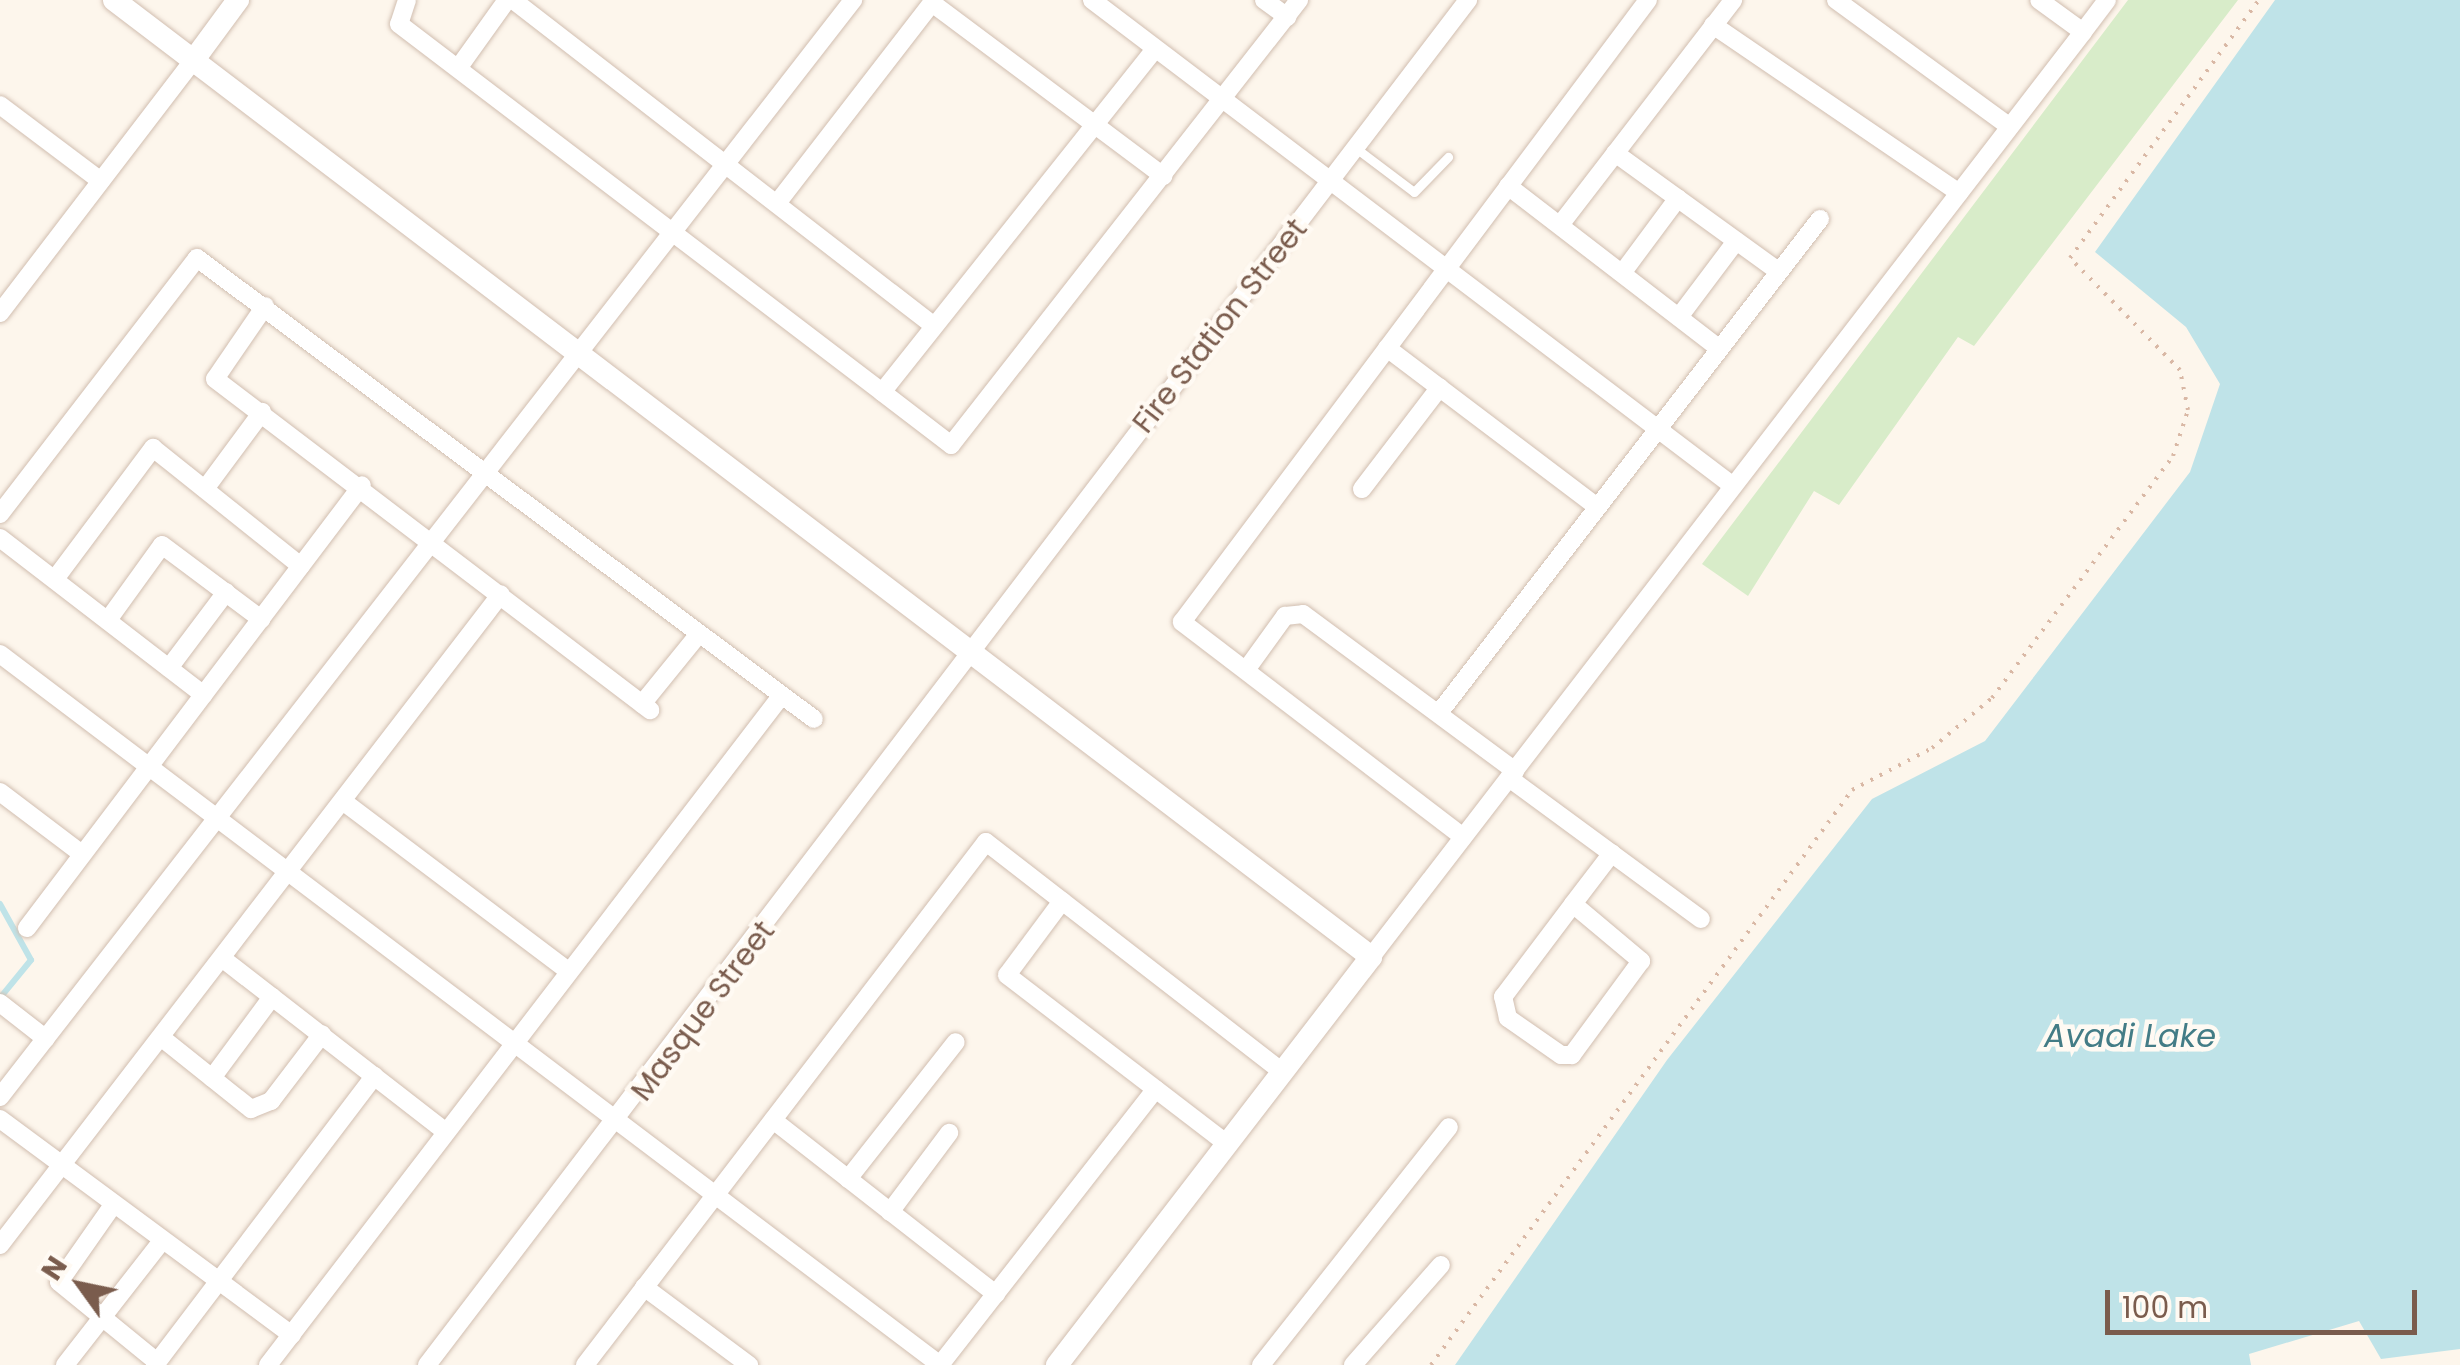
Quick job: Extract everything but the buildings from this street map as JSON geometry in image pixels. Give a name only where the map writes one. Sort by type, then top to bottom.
[{"type":"street","points":[[114,0],[572,353],[1371,957]]},
{"type":"street","points":[[0,312],[238,0]]},
{"type":"street","points":[[407,0],[400,24],[951,445],[1299,0]]},
{"type":"street","points":[[459,67],[510,0],[725,161],[934,326]]},
{"type":"street","points":[[0,1098],[481,470],[852,0]]},
{"type":"street","points":[[1092,0],[1734,486]]},
{"type":"street","points":[[1264,0],[1287,17]]},
{"type":"street","name":"Fire Station Street","points":[[972,652],[1468,0]]},
{"type":"street","points":[[1463,837],[1182,622],[1648,0]]},
{"type":"street","points":[[1560,224],[1733,0]]},
{"type":"street","points":[[1836,0],[2010,127]]},
{"type":"street","points":[[2038,0],[2083,32]]},
{"type":"street","points":[[1057,1365],[2107,0]]},
{"type":"street","points":[[778,202],[933,2],[1163,176]]},
{"type":"street","points":[[1713,25],[1959,193]]},
{"type":"street","points":[[882,392],[1155,49]]},
{"type":"street","points":[[0,106],[101,181]]},
{"type":"street","points":[[1615,153],[1778,272]]},
{"type":"street","points":[[1508,186],[1718,348]]},
{"type":"street","points":[[1623,272],[1678,198]]},
{"type":"street","points":[[1439,712],[1592,504],[1820,219]]},
{"type":"street","points":[[1679,317],[1736,241]]},
{"type":"street","points":[[0,514],[197,258],[814,719]]},
{"type":"street","points":[[265,306],[216,379],[362,485],[646,707],[698,635]]},
{"type":"street","points":[[1386,348],[1592,504]]},
{"type":"street","points":[[1362,489],[1440,388]]},
{"type":"street","points":[[205,489],[262,412]]},
{"type":"street","points":[[55,579],[152,448],[301,566]]},
{"type":"street","points":[[27,928],[362,485]]},
{"type":"street","points":[[0,538],[204,695]]},
{"type":"street","points":[[108,620],[162,545],[261,619]]},
{"type":"street","points":[[170,668],[226,592]]},
{"type":"street","points":[[0,1245],[502,594]]},
{"type":"street","points":[[1246,670],[1285,616],[1303,614],[1439,712],[1612,853],[1702,919]]},
{"type":"street","name":"Masque Street","points":[[427,1365],[618,1125],[972,652]]},
{"type":"street","points":[[0,654],[510,1045],[940,1365],[1156,1089]]},
{"type":"street","points":[[268,1365],[782,695]]},
{"type":"street","points":[[0,792],[82,854]]},
{"type":"street","points":[[344,802],[568,971]]},
{"type":"street","points":[[585,1365],[986,842],[1282,1072]]},
{"type":"street","points":[[1574,904],[1642,960],[1572,1055],[1561,1056],[1501,1008],[1574,904],[1612,853]]},
{"type":"street","points":[[1062,900],[1008,974],[1227,1144]]},
{"type":"street","points":[[224,959],[446,1132]]},
{"type":"street","points":[[212,1078],[272,997]]},
{"type":"street","points":[[3,1005],[46,1039]]},
{"type":"street","points":[[162,1038],[251,1109],[264,1107],[322,1034]]},
{"type":"street","points":[[848,1179],[956,1042]]},
{"type":"street","points":[[112,1206],[58,1282],[156,1364],[374,1076]]},
{"type":"street","points":[[0,1118],[60,1168],[292,1335]]},
{"type":"street","points":[[773,1120],[996,1294]]},
{"type":"street","points":[[1262,1365],[1449,1127]]},
{"type":"street","points":[[890,1212],[949,1133]]},
{"type":"street","points":[[65,1365],[162,1241]]},
{"type":"street","points":[[1353,1365],[1441,1265]]},
{"type":"street","points":[[644,1287],[749,1365]]},
{"type":"lane","points":[[1356,148],[1414,192],[1448,157]]},
{"type":"path","points":[[1431,1365],[1600,1126],[1852,790],[1932,748],[1992,698],[2173,456],[2188,410],[2180,370],[2070,258],[2259,0]]},
{"type":"green space","points":[[2128,0],[2238,0],[1974,346],[1958,337],[1839,505],[1814,491],[1748,596],[1702,564]]},
{"type":"water","name":"Avadi Lake","points":[[2275,0],[2460,0],[2460,1349],[2381,1359],[2359,1321],[2249,1354],[2251,1365],[1455,1365],[1667,1060],[1872,799],[1985,741],[2190,472],[2220,384],[2186,327],[2095,252]]},
{"type":"waterway","points":[[0,904],[31,960],[0,998]]}]
